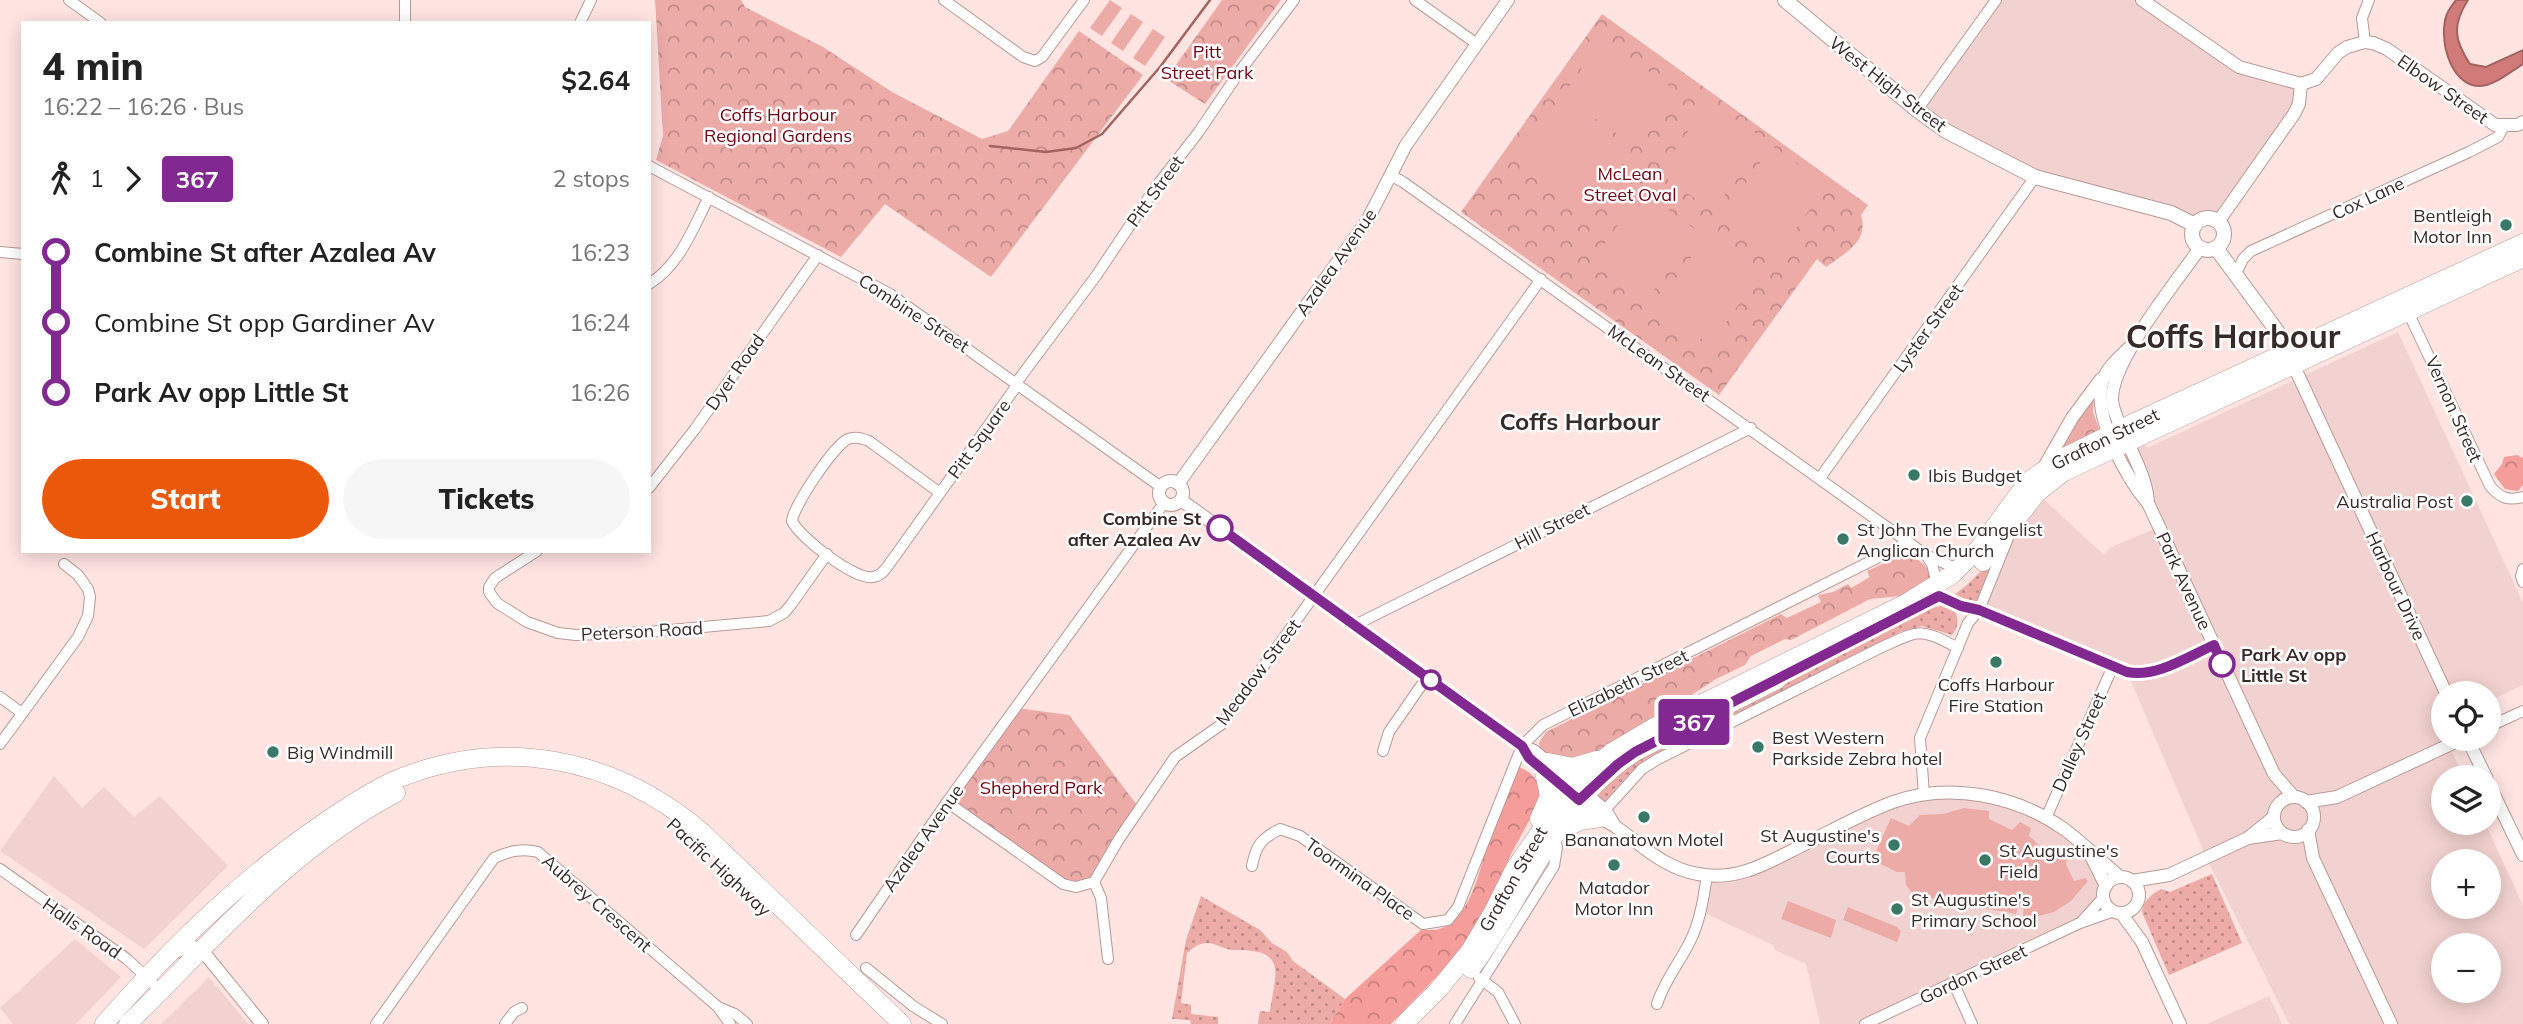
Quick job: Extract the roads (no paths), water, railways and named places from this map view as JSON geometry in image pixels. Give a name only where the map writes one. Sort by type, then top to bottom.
[{"type":"highway","name":"Grafton Street","points":[[1404,1024],[1439,989],[1470,951],[1515,869],[1604,758],[1644,732],[1908,602],[1938,590],[1979,548],[2022,489],[2042,470],[2118,438],[2290,358],[2523,243]]},
{"type":"highway","name":"Grafton Street","points":[[2290,358],[2408,312],[2523,258]]},
{"type":"highway","name":"Grafton Street","points":[[1476,975],[1509,913],[1559,836],[1577,793],[1635,752],[1977,568],[2032,498],[2052,480],[2118,438]]},
{"type":"highway","name":"Pacific Highway","points":[[104,1024],[163,958],[246,880],[307,833],[357,800],[402,778],[437,766],[491,757],[559,761],[583,766],[646,792],[678,813],[720,849],[902,1024]]},
{"type":"highway","points":[[1515,869],[1515,860],[1548,800],[1546,766],[1573,767],[1604,758]]},
{"type":"highway","name":"Pacific Highway","points":[[128,1024],[201,948],[307,850],[339,826],[380,802],[424,782],[458,773],[492,769],[536,770],[599,783],[660,813],[694,841],[885,1024]]},
{"type":"highway","points":[[1559,836],[1580,821],[1607,818]]},
{"type":"highway","points":[[1422,1024],[1476,975]]},
{"type":"main road","name":"West High Street","points":[[1785,0],[1946,131],[2035,177],[2171,213],[2195,225]]},
{"type":"main road","points":[[2208,219],[2218,222],[2224,236],[2216,248],[2200,248],[2192,237],[2195,225],[2208,219]]},
{"type":"main road","points":[[2216,248],[2277,331],[2290,358]]},
{"type":"street","points":[[69,0],[98,21]]},
{"type":"street","points":[[405,0],[405,21]]},
{"type":"street","points":[[581,21],[591,0]]},
{"type":"street","points":[[944,0],[1023,57],[1035,61],[1042,57],[1084,0]]},
{"type":"street","name":"Pitt Street","points":[[1017,384],[1155,188],[1294,0]]},
{"type":"street","points":[[1415,0],[1477,44]]},
{"type":"street","name":"Azalea Avenue","points":[[1178,484],[1367,221],[1416,129],[1508,0]]},
{"type":"street","points":[[1917,110],[1996,0]]},
{"type":"street","points":[[2143,0],[2239,67],[2301,84],[2316,79],[2343,50],[2365,42],[2362,18],[2369,0]]},
{"type":"street","name":"Elbow Street","points":[[2365,42],[2387,49],[2495,125],[2523,122]]},
{"type":"street","points":[[2218,222],[2294,114],[2299,104],[2301,84]]},
{"type":"street","name":"Cox Lane","points":[[2236,274],[2243,259],[2251,251],[2469,152],[2498,137],[2504,126]]},
{"type":"street","name":"Combine Street","points":[[651,167],[908,305],[1161,486]]},
{"type":"street","name":"McLean Street","points":[[1390,175],[1541,279],[1926,555],[1951,566],[1962,567]]},
{"type":"street","name":"Lyster Street","points":[[1820,478],[2035,177]]},
{"type":"street","points":[[651,282],[665,272],[682,249],[709,198]]},
{"type":"street","points":[[2042,470],[2071,420],[2106,373],[2130,347],[2200,248]]},
{"type":"street","points":[[0,252],[21,254]]},
{"type":"street","name":"Dyer Road","points":[[651,485],[695,429],[818,255]]},
{"type":"street","name":"Meadow Street","points":[[1094,882],[1119,839],[1175,757],[1222,723],[1541,279]]},
{"type":"street","name":"Vernon Street","points":[[2408,312],[2490,486],[2495,493],[2509,500],[2523,497]]},
{"type":"street","name":"Park Avenue","points":[[2130,347],[2111,394],[2118,438],[2137,491],[2148,503],[2274,774],[2300,800]]},
{"type":"street","name":"Harbour Drive","points":[[2290,358],[2440,681]]},
{"type":"street","name":"Park Avenue","points":[[2106,373],[2099,398],[2103,421],[2118,438]]},
{"type":"street","name":"Pitt Square","points":[[940,493],[869,441],[862,438],[848,439],[838,447],[799,502],[792,522],[799,532],[858,575],[872,578],[879,575],[940,493],[1017,384]]},
{"type":"street","name":"Hill Street","points":[[1354,625],[1751,428]]},
{"type":"street","points":[[1168,482],[1178,484],[1183,492],[1181,500],[1174,505],[1164,503],[1159,494],[1161,486],[1168,482]]},
{"type":"street","points":[[1181,500],[1522,746],[1529,758],[1546,766],[1651,855],[1668,864],[1707,875],[1738,874],[1750,871],[1881,807],[1924,795],[1962,792],[2007,801],[2046,818],[2064,829],[2137,888],[2136,903],[2142,942]]},
{"type":"street","name":"Azalea Avenue","points":[[856,935],[947,802],[1164,503]]},
{"type":"street","points":[[1924,795],[1920,738],[1968,623],[1979,610],[2015,519]]},
{"type":"street","name":"Elizabeth Street","points":[[1448,920],[1458,907],[1522,746],[1544,725],[1909,542]]},
{"type":"street","name":"Peterson Road","points":[[523,554],[492,582],[489,587],[492,597],[513,614],[542,628],[558,633],[596,636],[769,621],[784,613],[827,554]]},
{"type":"street","points":[[1926,555],[1932,564],[1938,590],[1961,606],[1979,610],[2141,675],[2214,645]]},
{"type":"street","points":[[0,744],[78,637],[88,616],[88,589],[78,575],[64,564]]},
{"type":"street","points":[[2523,569],[2523,582]]},
{"type":"street","points":[[1607,818],[1642,769],[1880,648],[1909,635],[1927,632],[1958,648]]},
{"type":"street","name":"Dalley Street","points":[[2046,818],[2113,666]]},
{"type":"street","points":[[1383,751],[1389,733],[1427,677]]},
{"type":"street","points":[[0,697],[22,713]]},
{"type":"street","points":[[2501,721],[2523,711]]},
{"type":"street","points":[[2117,912],[2136,903],[2169,875],[2248,838],[2288,798],[2300,800],[2337,797],[2437,751]]},
{"type":"street","name":"Park Avenue","points":[[2274,774],[2276,811]]},
{"type":"street","points":[[2248,838],[2288,835],[2311,824],[2337,797]]},
{"type":"street","points":[[2300,800],[2313,812],[2313,858],[2391,1024]]},
{"type":"street","points":[[947,802],[1063,884],[1076,887],[1094,882],[1101,898],[1108,958]]},
{"type":"street","points":[[2501,809],[2523,855]]},
{"type":"street","points":[[2276,811],[2278,828],[2313,858]]},
{"type":"street","name":"Toormina Place","points":[[1252,866],[1254,853],[1263,837],[1279,829],[1300,836],[1423,924],[1448,920]]},
{"type":"street","name":"Aubrey Crescent","points":[[376,1024],[494,858],[504,853],[527,850],[538,852],[718,1007],[730,1024]]},
{"type":"street","points":[[2089,851],[2105,892],[2105,904],[2117,912],[2142,942],[2180,1024]]},
{"type":"street","name":"Halls Road","points":[[0,869],[127,959],[161,990]]},
{"type":"street","points":[[1657,1004],[1663,985],[1692,937],[1707,875]]},
{"type":"street","points":[[2105,892],[2110,881],[2169,875]]},
{"type":"street","name":"Pacific Highway","points":[[201,948],[204,931],[246,880]]},
{"type":"street","name":"Gordon Street","points":[[2080,923],[2105,892]]},
{"type":"street","name":"Gordon Street","points":[[1865,1024],[2080,923],[2117,912]]},
{"type":"street","points":[[163,958],[190,946],[201,948],[262,1024]]},
{"type":"street","points":[[866,968],[914,1006],[942,1024]]},
{"type":"street","points":[[1455,1024],[1476,975],[1498,992],[1516,1024]]},
{"type":"street","points":[[1953,982],[1972,1024]]},
{"type":"street","name":"Aubrey Crescent","points":[[718,1007],[735,1014],[747,1024]]},
{"type":"street","points":[[505,1024],[514,1012],[522,1008]]},
{"type":"waterway","points":[[990,146],[1046,152],[1076,148],[1102,134],[1160,67],[1210,0]]},
{"type":"place","name":"Bentleigh Motor Inn","points":[[2506,225]]},
{"type":"place","name":"Ibis Budget","points":[[1914,475]]},
{"type":"place","name":"Australia Post","points":[[2467,501]]},
{"type":"place","name":"Combine St after Azalea Av","points":[[1220,528]]},
{"type":"place","name":"St John The Evangelist Anglican Church","points":[[1843,539]]},
{"type":"place","name":"Coffs Harbour Fire Station","points":[[1996,662]]},
{"type":"place","name":"Park Av opp Little St","points":[[2222,664]]},
{"type":"place","name":"Best Western Parkside Zebra hotel","points":[[1758,747]]},
{"type":"place","name":"Big Windmill","points":[[273,752]]},
{"type":"place","name":"Bananatown Motel","points":[[1644,817]]},
{"type":"place","name":"St Augustine's Courts","points":[[1894,845]]},
{"type":"place","name":"St Augustine's Field","points":[[1985,860]]},
{"type":"place","name":"Matador Motor Inn","points":[[1614,865]]},
{"type":"place","name":"St Augustine's Primary School","points":[[1897,909]]},
{"type":"district","name":"Coffs Harbour","points":[[2233,336]]},
{"type":"district","name":"Coffs Harbour","points":[[1580,421]]},
{"type":"park label","name":"Pitt Street Park","points":[[1207,61]]},
{"type":"park label","name":"Coffs Harbour Regional Gardens","points":[[778,124]]},
{"type":"park label","name":"McLean Street Oval","points":[[1630,183]]},
{"type":"park label","name":"Shepherd Park","points":[[1041,787]]}]
